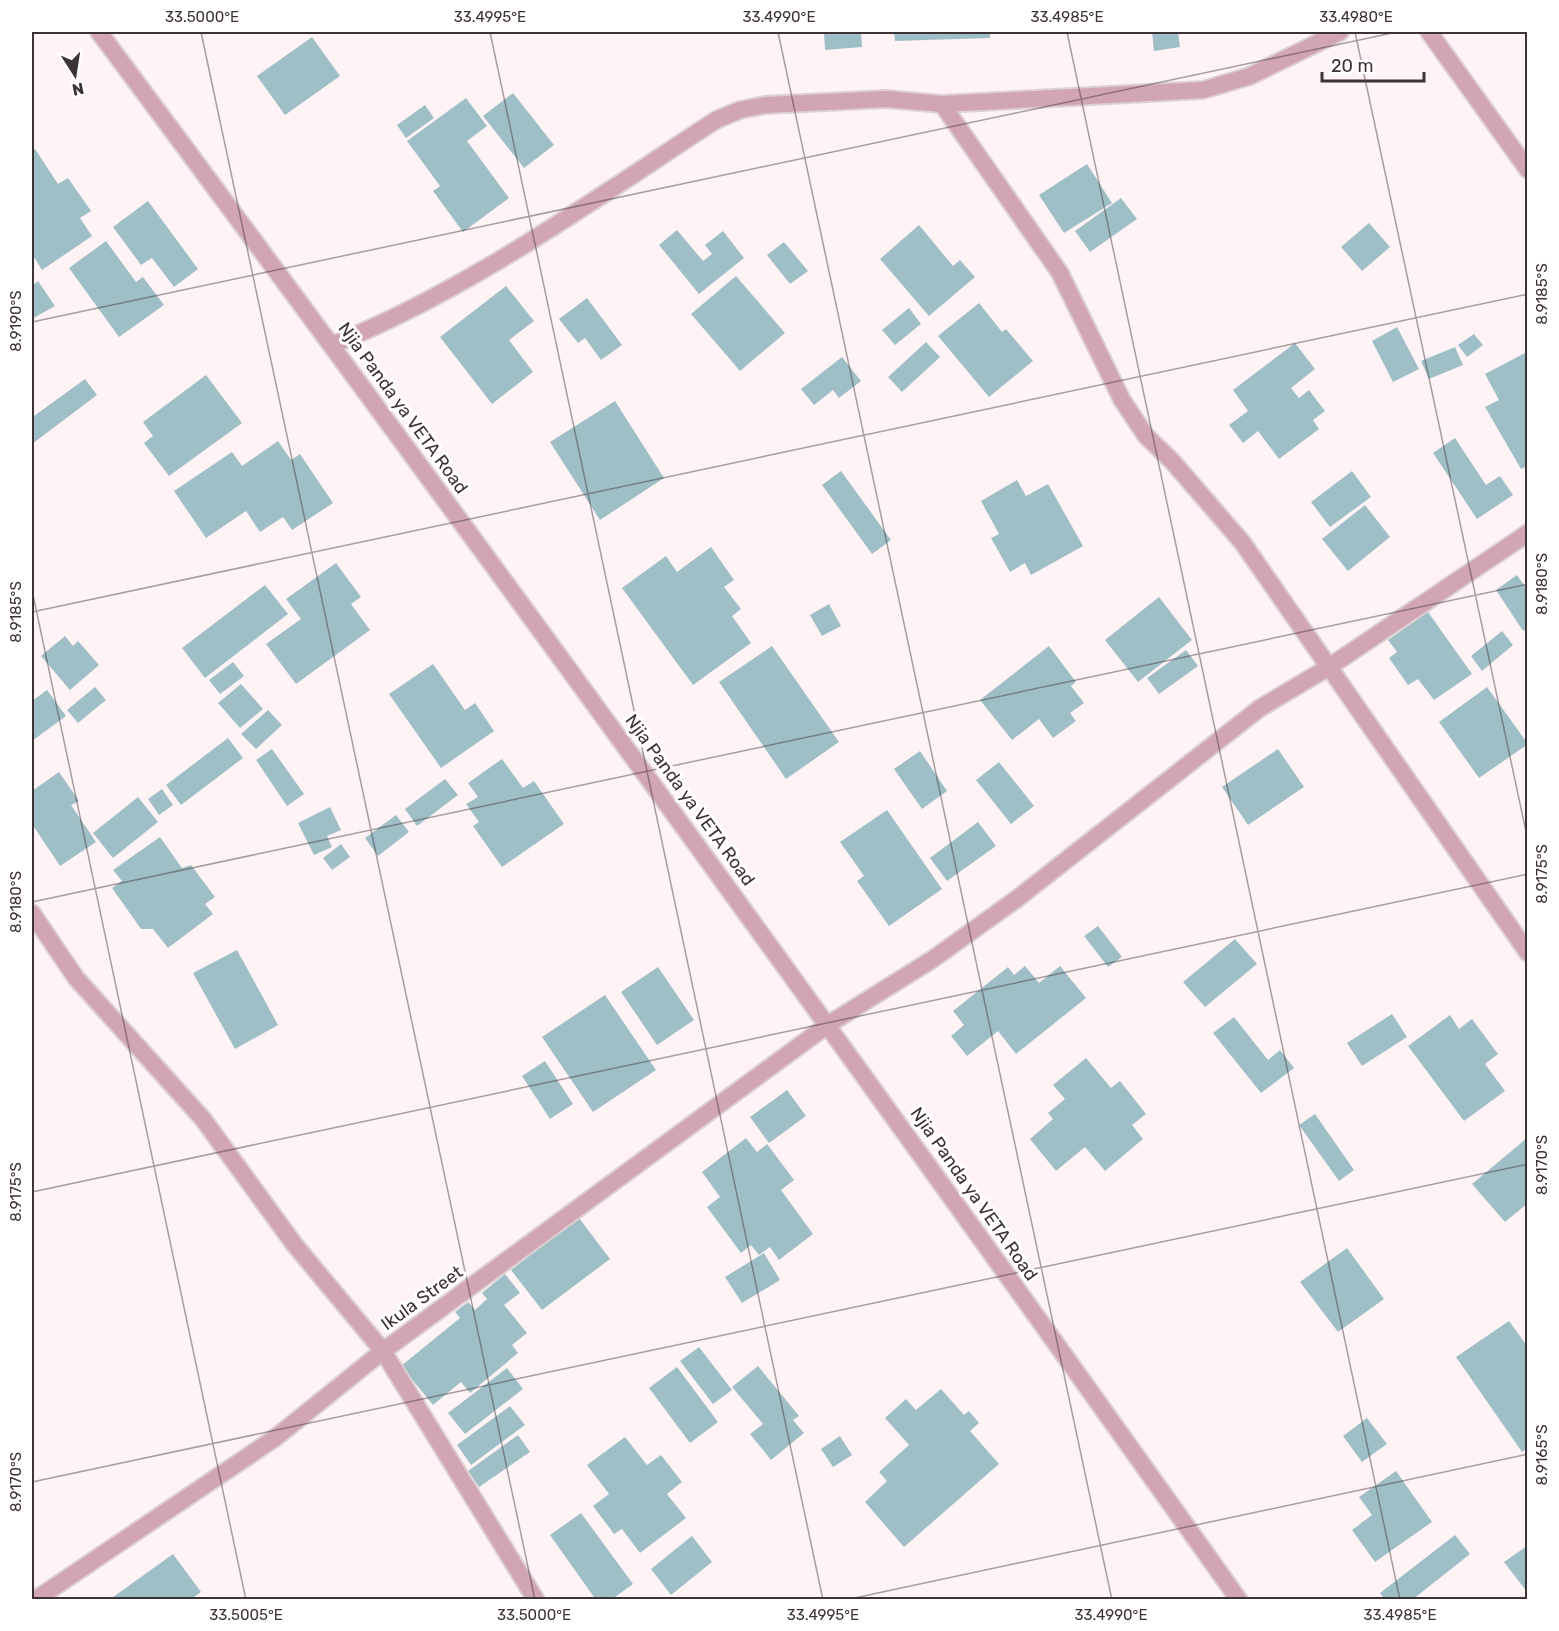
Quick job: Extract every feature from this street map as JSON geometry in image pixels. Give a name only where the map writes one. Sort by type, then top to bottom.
[{"type":"street","name":"Njia Panda ya VETA Road","points":[[99,32],[332,345],[829,1024],[1239,1599]]},
{"type":"street","points":[[332,345],[380,325],[460,284],[545,232],[716,120],[740,110],[765,105],[886,99],[942,104],[1203,90],[1250,76],[1340,32]]},
{"type":"street","points":[[1429,32],[1527,171]]},
{"type":"street","points":[[942,104],[1060,273],[1122,400],[1146,436],[1242,542],[1527,953]]},
{"type":"street","name":"Ikula Street","points":[[35,1599],[275,1438],[382,1351],[829,1024],[933,959],[1018,898],[1260,708],[1329,667],[1527,532]]},
{"type":"street","points":[[32,913],[76,978],[203,1119],[294,1244],[382,1351],[537,1599]]},
{"type":"building","points":[[824,32],[861,32],[862,47],[825,50]]},
{"type":"building","points":[[894,32],[990,32],[990,38],[895,41]]},
{"type":"building","points":[[1152,32],[1178,32],[1180,47],[1154,51]]},
{"type":"building","points":[[312,37],[340,76],[285,115],[257,76]]},
{"type":"building","points":[[513,93],[554,145],[524,168],[483,116]]},
{"type":"building","points":[[466,98],[487,126],[467,141],[509,198],[463,232],[433,191],[440,186],[407,141]]},
{"type":"building","points":[[425,105],[434,118],[406,138],[397,125]]},
{"type":"building","points":[[35,149],[58,184],[68,178],[91,211],[80,218],[92,236],[42,270],[32,254],[32,151]]},
{"type":"building","points":[[1087,164],[1112,203],[1064,233],[1039,195]]},
{"type":"building","points":[[1121,198],[1137,219],[1090,252],[1075,231]]},
{"type":"building","points":[[148,201],[198,269],[174,287],[152,258],[141,265],[113,227]]},
{"type":"building","points":[[1369,223],[1390,247],[1362,271],[1341,247]]},
{"type":"building","points":[[919,225],[953,266],[960,260],[975,277],[929,316],[880,259]]},
{"type":"building","points":[[677,230],[703,261],[712,254],[705,245],[723,231],[744,258],[699,294],[659,245]]},
{"type":"building","points":[[106,241],[136,282],[143,277],[164,305],[119,337],[69,268]]},
{"type":"building","points":[[784,242],[808,271],[790,284],[767,255]]},
{"type":"building","points":[[736,276],[785,333],[740,371],[691,314]]},
{"type":"building","points":[[38,281],[55,306],[32,319],[32,286]]},
{"type":"building","points":[[506,286],[534,321],[509,340],[533,372],[492,404],[440,337]]},
{"type":"building","points":[[587,298],[622,345],[601,360],[585,338],[578,343],[559,319]]},
{"type":"building","points":[[979,303],[1002,332],[1006,329],[1033,361],[989,397],[938,336]]},
{"type":"building","points":[[909,308],[921,324],[895,345],[882,330]]},
{"type":"building","points":[[1397,327],[1419,369],[1393,382],[1372,341]]},
{"type":"building","points":[[1474,334],[1483,345],[1467,357],[1458,345]]},
{"type":"building","points":[[926,342],[940,357],[902,392],[888,377]]},
{"type":"building","points":[[1295,343],[1315,369],[1291,388],[1299,398],[1309,390],[1325,411],[1313,420],[1319,429],[1279,459],[1258,431],[1243,443],[1229,425],[1248,411],[1233,390]]},
{"type":"building","points":[[1455,347],[1463,365],[1429,379],[1421,361]]},
{"type":"building","points":[[1525,353],[1528,357],[1528,466],[1521,469],[1485,407],[1499,400],[1485,374]]},
{"type":"building","points":[[842,357],[861,381],[839,398],[833,390],[814,405],[801,389]]},
{"type":"building","points":[[206,375],[242,423],[169,476],[144,443],[153,436],[143,422]]},
{"type":"building","points":[[85,379],[97,395],[32,444],[32,413],[34,416]]},
{"type":"building","points":[[615,401],[664,478],[600,520],[550,442]]},
{"type":"building","points":[[1455,438],[1486,485],[1500,476],[1513,495],[1477,519],[1433,453]]},
{"type":"building","points":[[278,441],[291,460],[300,454],[333,503],[292,530],[283,517],[260,532],[246,511],[206,538],[174,491],[232,452],[242,466]]},
{"type":"building","points":[[841,471],[891,540],[872,554],[822,485]]},
{"type":"building","points":[[1352,471],[1371,497],[1330,527],[1311,502]]},
{"type":"building","points":[[1017,480],[1026,496],[1048,484],[1083,546],[1031,575],[1025,563],[1010,572],[991,538],[999,534],[981,501]]},
{"type":"building","points":[[1365,505],[1390,537],[1348,571],[1322,539]]},
{"type":"building","points":[[711,547],[734,580],[724,587],[741,609],[732,616],[751,643],[693,685],[622,588],[666,556],[677,572]]},
{"type":"building","points":[[336,563],[361,597],[351,604],[370,630],[296,684],[266,644],[301,619],[286,599]]},
{"type":"building","points":[[1517,575],[1528,591],[1528,628],[1523,631],[1496,590]]},
{"type":"building","points":[[265,585],[288,614],[205,678],[182,648]]},
{"type":"building","points":[[1159,597],[1192,640],[1138,682],[1105,640]]},
{"type":"building","points":[[829,604],[841,626],[822,636],[810,615]]},
{"type":"building","points":[[1428,612],[1472,674],[1434,700],[1418,679],[1408,685],[1389,658],[1397,652],[1388,640]]},
{"type":"building","points":[[1502,631],[1513,645],[1482,671],[1471,656]]},
{"type":"building","points":[[65,636],[73,646],[78,641],[99,665],[70,690],[41,656]]},
{"type":"building","points":[[772,646],[839,742],[786,779],[719,682]]},
{"type":"building","points":[[1049,646],[1076,682],[1071,686],[1084,703],[1070,713],[1076,721],[1053,738],[1039,719],[1012,740],[980,700]]},
{"type":"building","points":[[1186,650],[1198,666],[1159,694],[1147,678]]},
{"type":"building","points":[[233,662],[244,676],[220,694],[209,680]]},
{"type":"building","points":[[433,664],[465,710],[475,703],[494,731],[441,768],[389,694]]},
{"type":"building","points":[[241,684],[263,709],[240,728],[218,703]]},
{"type":"building","points":[[95,687],[106,700],[78,723],[67,710]]},
{"type":"building","points":[[1487,687],[1528,744],[1479,778],[1439,722]]},
{"type":"building","points":[[47,690],[66,716],[32,741],[32,701]]},
{"type":"building","points":[[268,710],[282,725],[256,749],[241,734]]},
{"type":"building","points":[[228,738],[243,758],[181,805],[166,785]]},
{"type":"building","points":[[272,749],[304,794],[287,806],[256,760]]},
{"type":"building","points":[[1278,749],[1304,787],[1248,825],[1222,787]]},
{"type":"building","points":[[920,751],[947,791],[922,809],[894,769]]},
{"type":"building","points":[[502,759],[523,788],[534,781],[564,824],[502,867],[473,826],[479,822],[466,804],[478,797],[468,783]]},
{"type":"building","points":[[999,762],[1034,806],[1011,824],[976,780]]},
{"type":"building","points":[[59,772],[79,801],[71,805],[96,842],[60,866],[32,824],[32,791]]},
{"type":"building","points":[[445,779],[458,795],[417,826],[405,809]]},
{"type":"building","points":[[162,789],[173,805],[159,815],[148,799]]},
{"type":"building","points":[[138,797],[158,822],[113,858],[93,833]]},
{"type":"building","points":[[330,807],[341,830],[327,836],[332,847],[314,855],[298,823]]},
{"type":"building","points":[[887,810],[942,889],[889,926],[857,881],[864,876],[840,842]]},
{"type":"building","points":[[396,815],[409,832],[378,856],[365,838]]},
{"type":"building","points":[[978,822],[996,846],[947,881],[930,858]]},
{"type":"building","points":[[160,837],[182,868],[191,865],[215,897],[205,904],[213,914],[168,948],[153,929],[141,929],[112,888],[122,881],[113,870]]},
{"type":"building","points":[[341,844],[350,857],[332,870],[323,858]]},
{"type":"building","points":[[1098,926],[1122,957],[1108,967],[1084,936]]},
{"type":"building","points":[[1235,939],[1257,964],[1205,1007],[1183,982]]},
{"type":"building","points":[[237,950],[278,1025],[235,1049],[193,973]]},
{"type":"building","points":[[1025,966],[1039,983],[1060,966],[1086,998],[1016,1054],[998,1031],[967,1056],[951,1036],[964,1025],[953,1011],[1008,967],[1014,975]]},
{"type":"building","points":[[658,967],[694,1020],[657,1045],[621,992]]},
{"type":"building","points":[[605,995],[656,1070],[593,1112],[542,1037]]},
{"type":"building","points":[[1392,1014],[1407,1037],[1362,1066],[1347,1043]]},
{"type":"building","points":[[1450,1015],[1459,1029],[1472,1019],[1498,1054],[1485,1064],[1505,1091],[1464,1121],[1408,1046]]},
{"type":"building","points":[[1234,1017],[1268,1060],[1280,1050],[1294,1068],[1261,1093],[1213,1033]]},
{"type":"building","points":[[1086,1058],[1111,1088],[1120,1081],[1146,1114],[1132,1125],[1143,1139],[1105,1171],[1085,1147],[1056,1171],[1030,1139],[1053,1119],[1048,1113],[1065,1099],[1053,1085]]},
{"type":"building","points":[[545,1061],[573,1104],[550,1119],[522,1076]]},
{"type":"building","points":[[787,1090],[806,1116],[769,1143],[750,1117]]},
{"type":"building","points":[[1315,1114],[1354,1170],[1339,1181],[1299,1125]]},
{"type":"building","points":[[1528,1137],[1528,1203],[1505,1222],[1472,1184]]},
{"type":"building","points":[[746,1138],[757,1152],[767,1144],[794,1180],[781,1190],[813,1234],[779,1260],[770,1247],[759,1255],[751,1245],[741,1253],[707,1207],[720,1197],[702,1172]]},
{"type":"building","points":[[579,1218],[610,1259],[542,1310],[511,1270]]},
{"type":"building","points":[[1347,1248],[1384,1299],[1338,1332],[1300,1282]]},
{"type":"building","points":[[764,1253],[780,1280],[742,1303],[725,1277]]},
{"type":"building","points":[[505,1274],[520,1293],[504,1305],[527,1333],[512,1345],[518,1353],[470,1393],[461,1382],[433,1405],[401,1366],[460,1318],[455,1312],[468,1302],[475,1310],[487,1299],[482,1293]]},
{"type":"building","points":[[1509,1321],[1528,1347],[1528,1448],[1522,1452],[1456,1357]]},
{"type":"building","points":[[699,1347],[732,1390],[713,1404],[680,1361]]},
{"type":"building","points":[[758,1366],[799,1416],[793,1420],[804,1433],[771,1460],[750,1434],[763,1424],[732,1387]]},
{"type":"building","points":[[677,1367],[718,1422],[690,1443],[649,1388]]},
{"type":"building","points":[[507,1368],[523,1389],[465,1434],[448,1413]]},
{"type":"building","points":[[941,1389],[964,1415],[969,1411],[979,1423],[970,1431],[999,1464],[904,1547],[865,1502],[887,1481],[879,1472],[909,1445],[885,1418],[906,1399],[916,1410]]},
{"type":"building","points":[[510,1406],[525,1425],[471,1465],[457,1445]]},
{"type":"building","points":[[1367,1418],[1387,1444],[1362,1462],[1343,1436]]},
{"type":"building","points":[[518,1435],[530,1452],[479,1487],[468,1471]]},
{"type":"building","points":[[840,1436],[852,1455],[833,1467],[821,1449]]},
{"type":"building","points":[[625,1437],[647,1465],[661,1455],[682,1482],[667,1494],[686,1518],[640,1553],[622,1529],[614,1534],[593,1506],[609,1494],[587,1465]]},
{"type":"building","points":[[1396,1471],[1432,1522],[1375,1562],[1352,1530],[1372,1515],[1359,1497]]},
{"type":"building","points":[[581,1513],[633,1584],[611,1600],[596,1600],[550,1535]]},
{"type":"building","points":[[1455,1535],[1470,1554],[1412,1600],[1385,1600],[1380,1593]]},
{"type":"building","points":[[692,1536],[712,1562],[671,1595],[651,1569]]},
{"type":"building","points":[[1528,1545],[1528,1593],[1504,1562]]},
{"type":"building","points":[[173,1554],[201,1592],[190,1600],[109,1600]]}]
